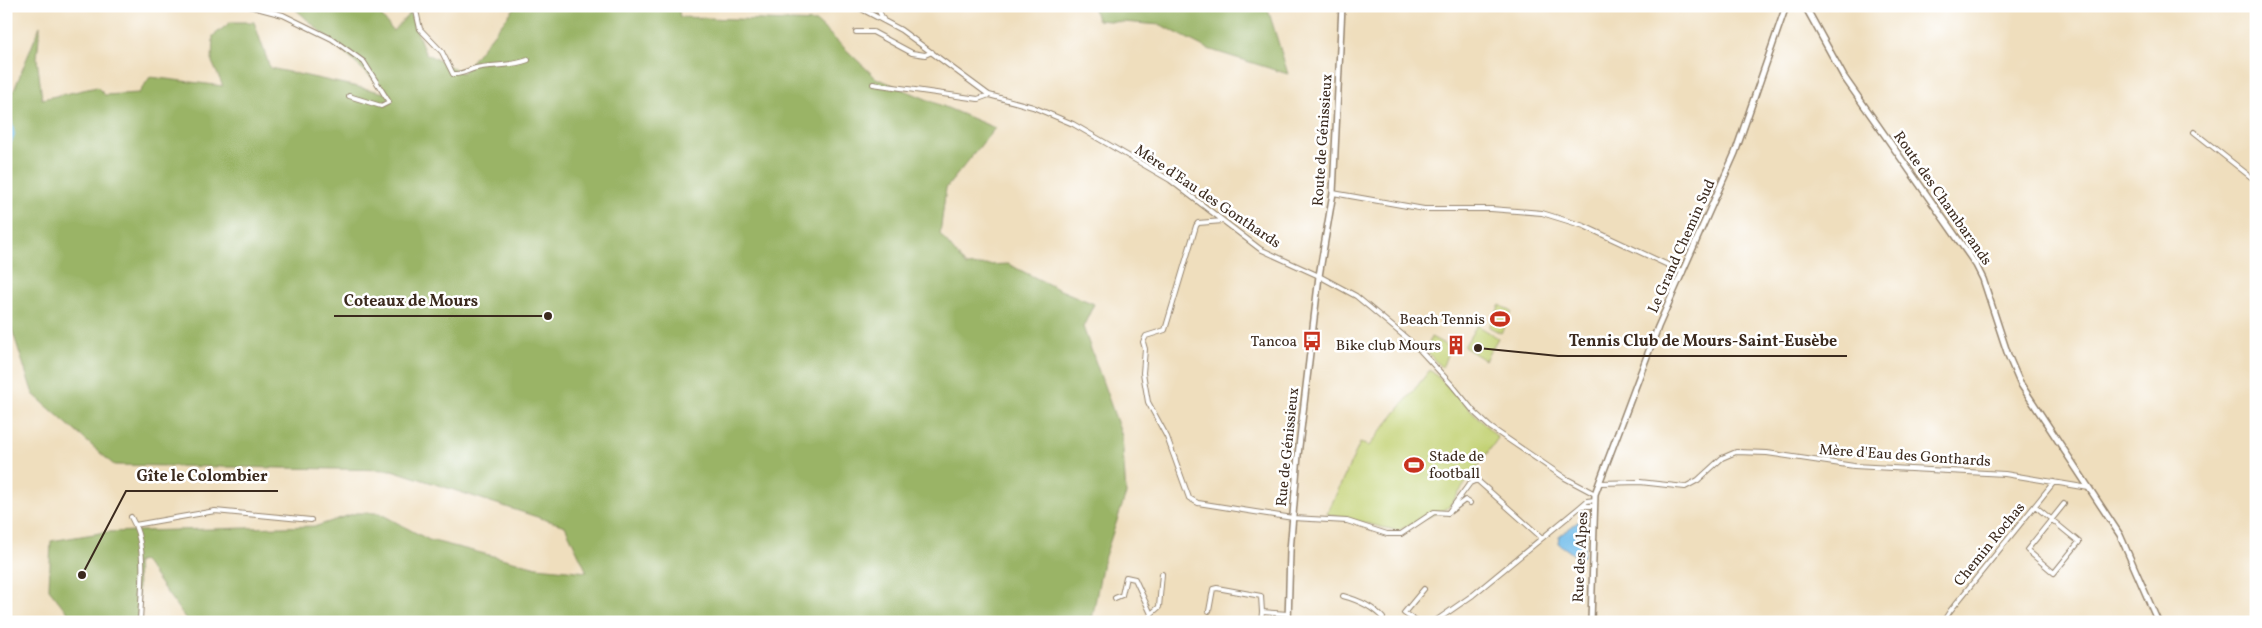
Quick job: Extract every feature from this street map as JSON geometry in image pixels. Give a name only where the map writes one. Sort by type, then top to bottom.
[{"type":"street","points":[[249,6],[283,15],[332,39],[364,62],[389,102],[381,106],[349,96]]},
{"type":"street","points":[[415,6],[418,27],[442,52],[453,74],[477,68],[514,65],[528,60]]},
{"type":"street","name":"Mère d'Eau des Gonthards","points":[[856,6],[901,30],[989,95],[1033,107],[1073,124],[1170,180],[1260,249],[1319,276],[1356,296],[1374,309],[1416,346],[1475,413],[1490,427],[1595,500]]},
{"type":"street","points":[[868,6],[878,11],[884,21]]},
{"type":"street","name":"Route de Génissieux","points":[[1319,276],[1333,193],[1342,6]]},
{"type":"street","name":"Le Grand Chemin Sud","points":[[1595,500],[1658,327],[1736,153],[1786,6]]},
{"type":"street","name":"Route des Chambarands","points":[[1806,6],[1844,77],[1976,265],[2020,383],[2130,554],[2157,620]]},
{"type":"street","points":[[856,32],[873,32],[912,52],[925,55],[932,52]]},
{"type":"street","points":[[873,84],[978,99],[989,95]]},
{"type":"street","points":[[2194,132],[2256,181]]},
{"type":"street","points":[[1333,193],[1424,209],[1491,209],[1542,213],[1584,226],[1683,272]]},
{"type":"street","points":[[1223,221],[1198,223],[1165,330],[1146,336],[1144,339],[1145,349],[1142,373],[1148,402],[1167,437],[1189,498],[1198,503],[1293,518],[1347,521],[1388,534],[1401,534],[1434,512],[1448,513],[1466,500],[1470,503]]},
{"type":"street","name":"Rue de Génissieux","points":[[1288,622],[1298,455],[1319,276]]},
{"type":"street","name":"Mère d'Eau des Gonthards","points":[[1601,481],[1640,482],[1685,487],[1698,480],[1722,458],[1736,452],[1767,453],[1854,466],[2004,474],[2089,488]]},
{"type":"street","points":[[1448,513],[1470,482],[1477,480],[1542,538]]},
{"type":"street","name":"Chemin Rochas","points":[[1943,622],[2054,482]]},
{"type":"street","points":[[1434,622],[1473,595],[1580,507],[1595,500]]},
{"type":"street","name":"Rue des Alpes","points":[[1591,622],[1595,500]]},
{"type":"street","points":[[2035,506],[2052,520],[2079,542],[2054,573],[2026,550],[2052,520],[2064,504]]},
{"type":"street","points":[[135,525],[215,511],[311,520]]},
{"type":"street","points":[[131,517],[140,542],[140,622]]},
{"type":"street","points":[[1151,614],[1159,608],[1162,574]]},
{"type":"street","points":[[1115,598],[1122,595],[1126,577],[1135,579],[1151,614],[1151,622]]},
{"type":"street","points":[[1209,611],[1213,589],[1217,588],[1261,596],[1261,622]]},
{"type":"street","points":[[1417,622],[1404,613],[1424,589]]},
{"type":"street","points":[[1343,596],[1357,600],[1378,613],[1383,618],[1381,622]]},
{"type":"street","points":[[1262,612],[1288,614]]},
{"type":"street","points":[[2151,622],[2157,620]]},
{"type":"green space","points":[[292,6],[374,6],[393,31],[410,13],[425,53],[462,73],[516,6],[678,6],[680,17],[817,22],[876,78],[995,128],[946,188],[940,234],[966,266],[1008,264],[1058,289],[1094,304],[1083,327],[1122,436],[1126,494],[1103,562],[1093,622],[188,622],[144,561],[137,562],[139,622],[75,622],[49,589],[51,541],[106,532],[317,526],[356,513],[379,513],[429,540],[537,567],[587,572],[565,526],[392,470],[114,465],[33,394],[6,311],[6,110],[40,26],[37,58],[42,99],[97,87],[105,95],[139,93],[150,77],[223,86],[212,62],[213,36],[231,22],[254,22],[270,68],[390,94]]},
{"type":"green space","points":[[1093,6],[1267,6],[1288,74],[1208,49],[1161,25],[1097,20]]},
{"type":"green space","name":"Beach Tennis","points":[[1500,305],[1512,312],[1501,333],[1489,327]]},
{"type":"green space","points":[[1477,325],[1498,338],[1485,360],[1464,347]]},
{"type":"green space","points":[[1431,337],[1450,347],[1442,368],[1426,351]]},
{"type":"green space","name":"Stade de football","points":[[1430,370],[1498,438],[1448,508],[1398,531],[1327,514],[1360,443],[1369,446]]},
{"type":"water","points":[[1585,520],[1587,524],[1584,555],[1580,559],[1558,543],[1559,536],[1579,521]]},
{"type":"waterway","points":[[6,113],[11,135],[6,144]]},
{"type":"place","name":"Coteaux de Mours","points":[[548,316]]},
{"type":"place","name":"Beach Tennis","points":[[1500,319]]},
{"type":"place","name":"Tancoa","points":[[1312,341]]},
{"type":"place","name":"Bike club Mours","points":[[1456,345]]},
{"type":"place","name":"Tennis Club de Mours-Saint-Eusèbe","points":[[1478,348]]},
{"type":"place","name":"Stade de football","points":[[1414,465]]},
{"type":"place","name":"Gîte le Colombier","points":[[82,575]]}]
